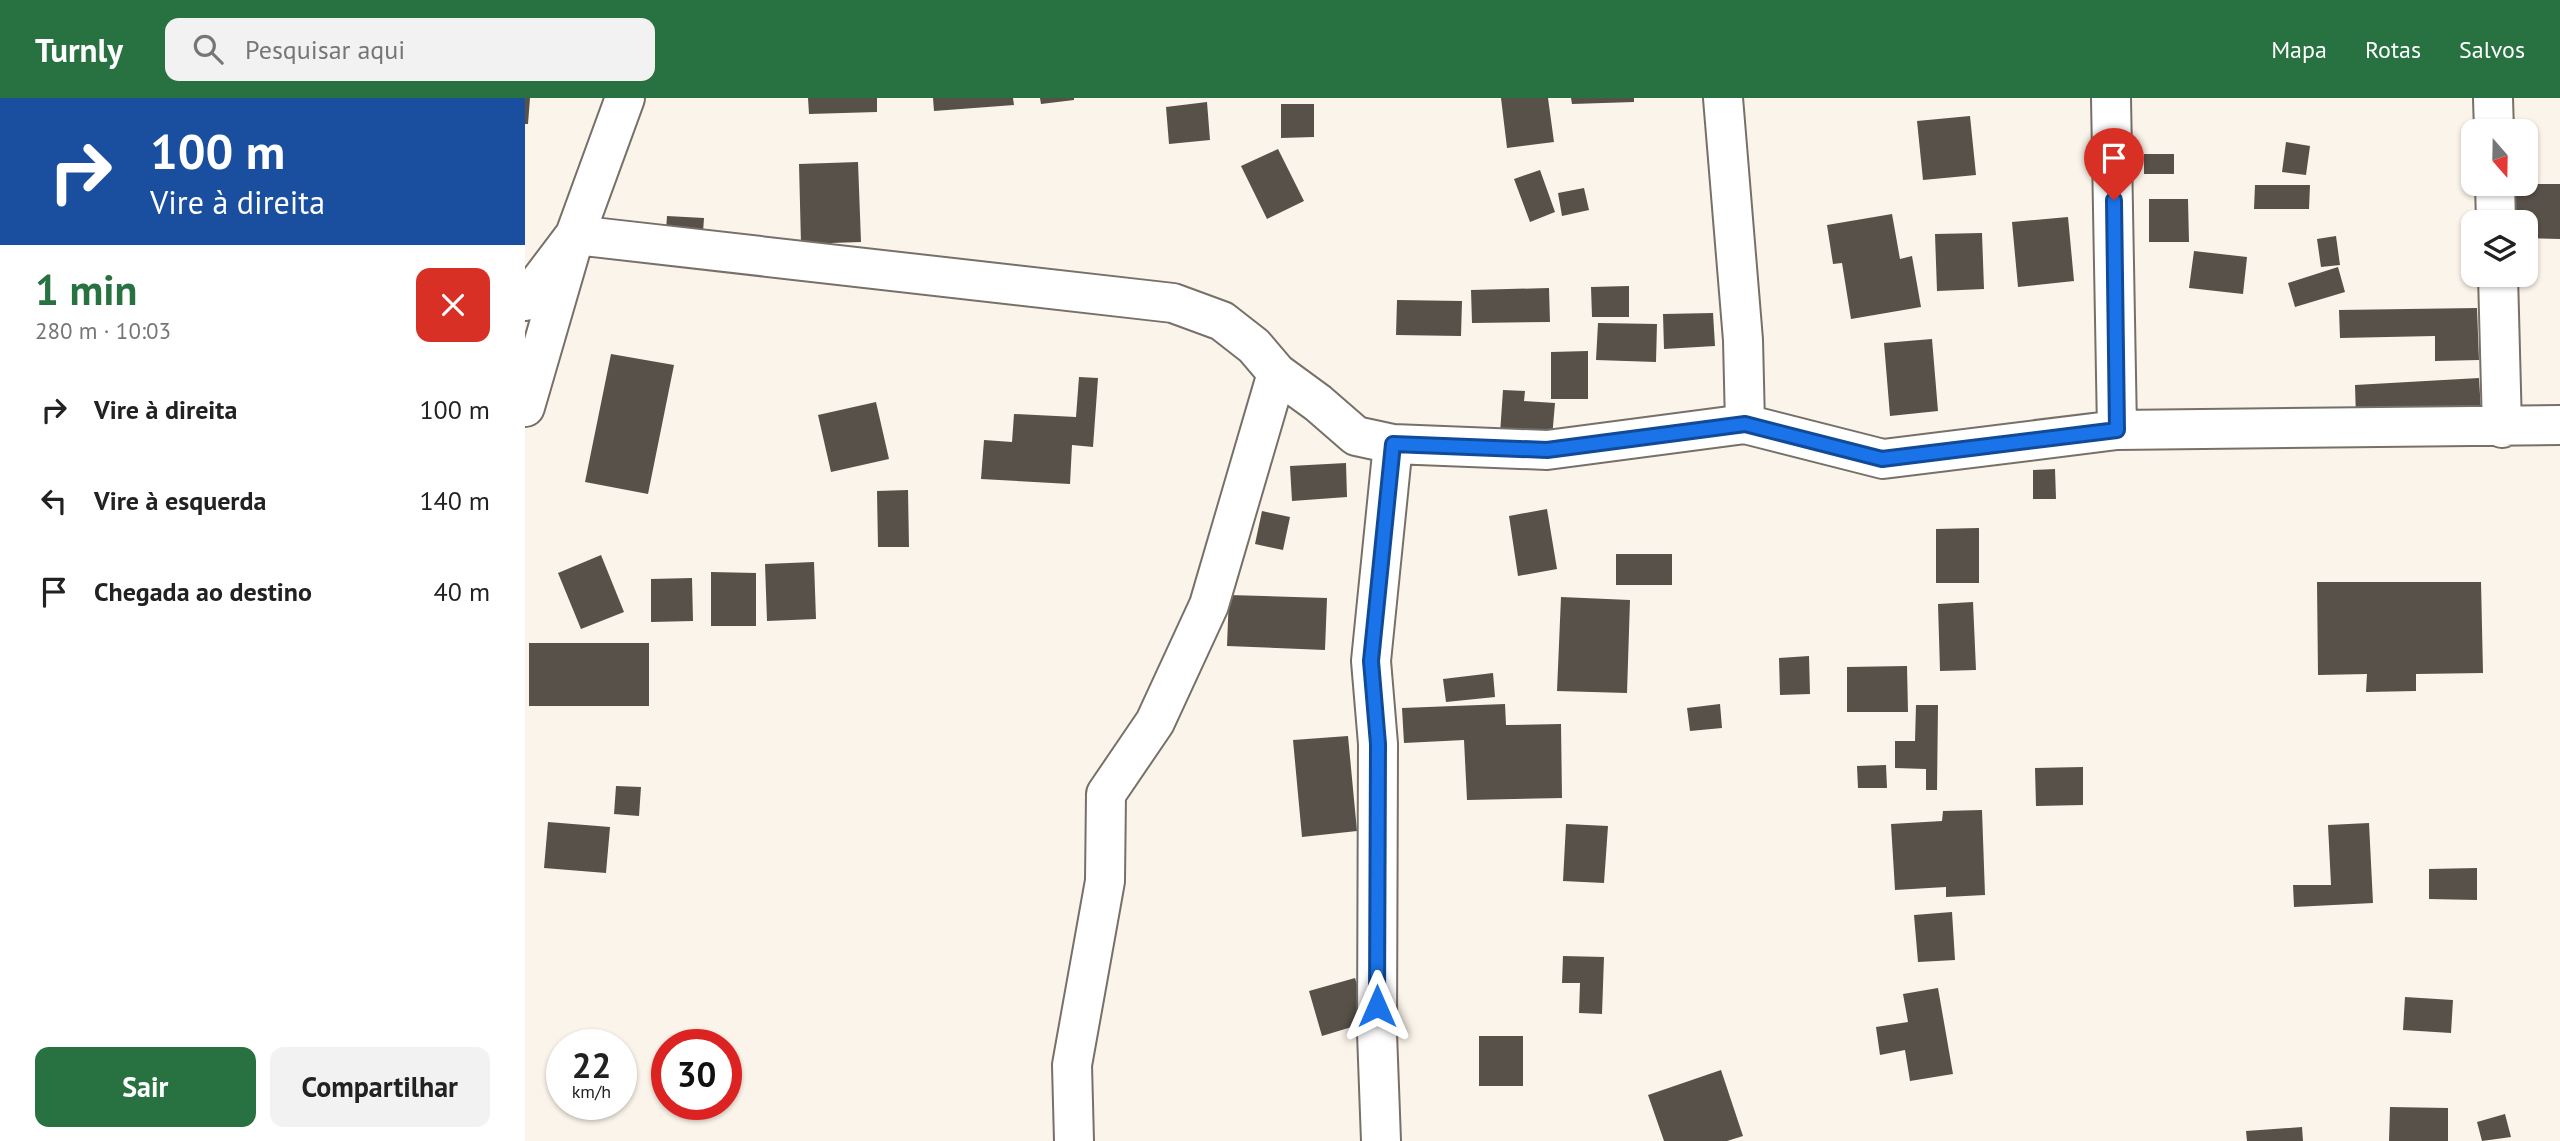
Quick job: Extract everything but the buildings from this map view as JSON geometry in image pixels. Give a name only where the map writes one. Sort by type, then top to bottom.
[{"type":"street","points":[[525,407],[575,235],[625,98]]},
{"type":"street","points":[[1723,98],[1743,340],[1745,424]]},
{"type":"street","points":[[2111,98],[2117,430]]},
{"type":"street","points":[[2493,98],[2494,119]]},
{"type":"street","points":[[525,301],[575,235]]},
{"type":"street","points":[[575,235],[1173,303],[1222,321],[1254,345],[1277,373],[1318,403],[1356,436],[1393,444],[1547,450],[1745,424],[1882,459],[2117,430],[2501,428],[2560,425]]},
{"type":"street","points":[[2498,287],[2501,428]]},
{"type":"street","points":[[1074,1141],[1072,1065],[1105,881],[1106,794],[1155,722],[1209,605],[1277,373]]},
{"type":"street","points":[[1381,1141],[1377,1032],[1378,744],[1371,661],[1393,444]]},
{"type":"route","points":[[1377,1006],[1378,744],[1371,661],[1393,444],[1547,450],[1745,424],[1882,459],[2117,430],[2114,200]]}]
